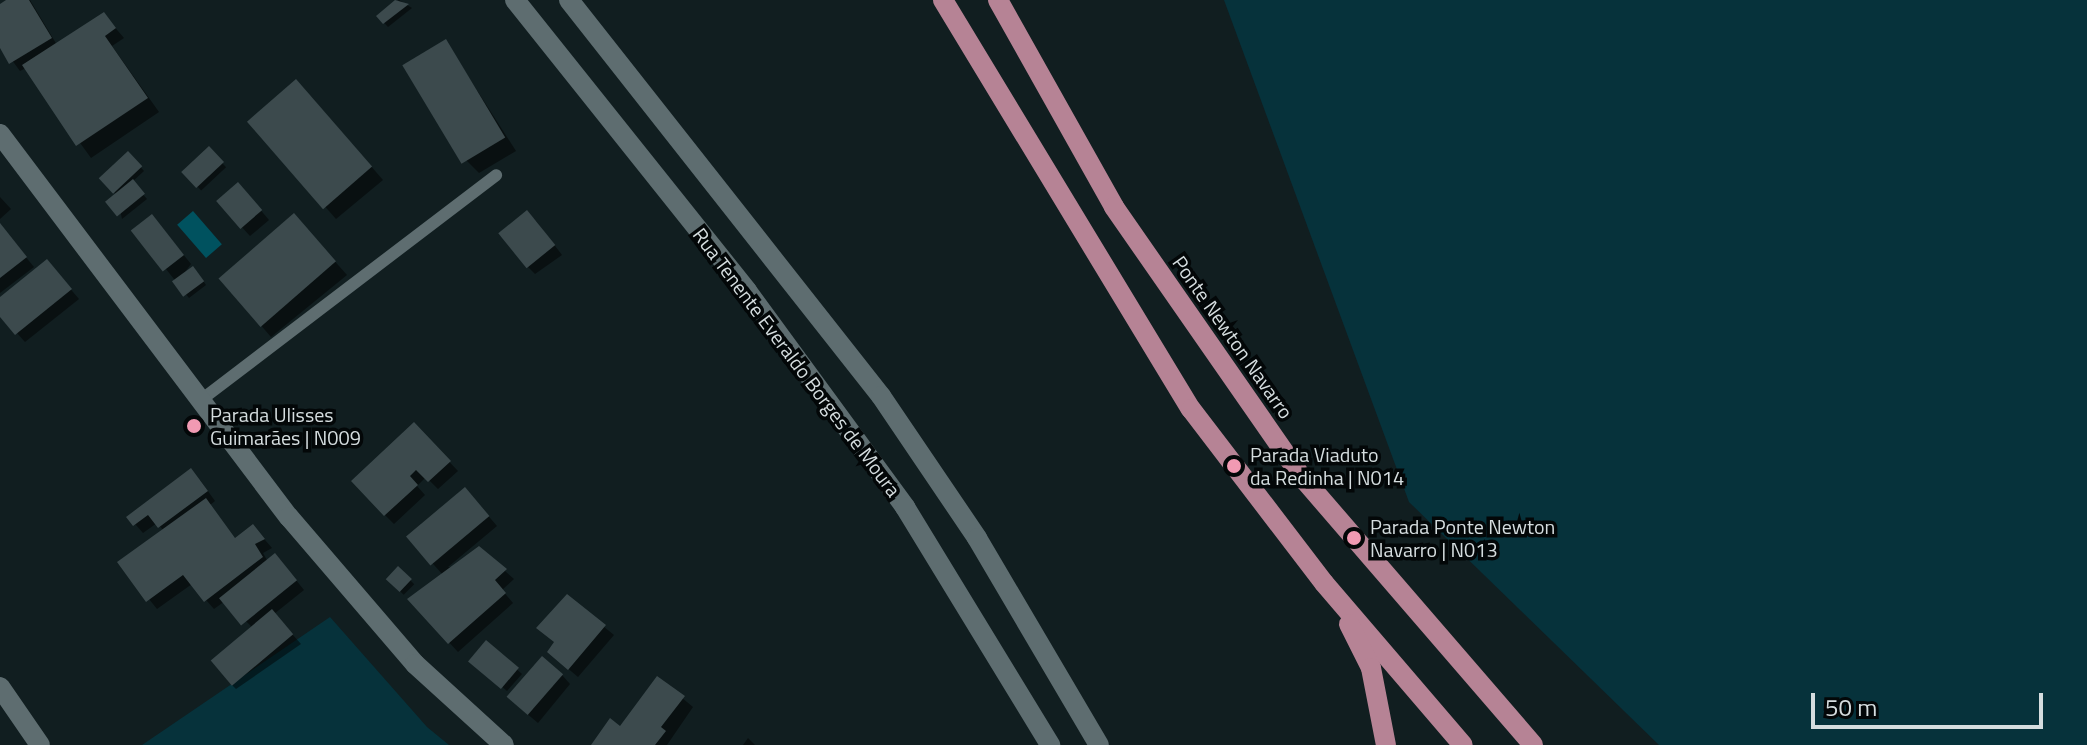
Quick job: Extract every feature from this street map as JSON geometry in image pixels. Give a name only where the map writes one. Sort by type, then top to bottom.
[{"type":"main road","points":[[943,0],[1191,409],[1324,583],[1463,745]]},
{"type":"main road","name":"Ponte Newton Navarro","points":[[998,0],[1114,207],[1301,476],[1533,745]]},
{"type":"main road","points":[[1324,583],[1371,668],[1386,745]]},
{"type":"street","name":"Rua Tenente Everaldo Borges de Moura","points":[[515,0],[747,291],[905,507],[1050,745]]},
{"type":"street","name":"Rua Tenente Everaldo Borges de Moura","points":[[569,0],[881,396],[977,538],[1099,745]]},
{"type":"street","points":[[0,134],[289,517],[415,664],[504,745]]},
{"type":"street","points":[[0,687],[40,745]]},
{"type":"lane","points":[[201,400],[496,175]]},
{"type":"shaded area","points":[[1224,0],[2087,0],[2087,745],[1659,745],[1409,502]]},
{"type":"shaded area","points":[[193,211],[222,244],[206,258],[177,225]]},
{"type":"shaded area","points":[[330,617],[427,727],[449,745],[142,745]]},
{"type":"building","points":[[6,0],[29,0],[52,38],[9,64],[0,48],[0,4]]},
{"type":"building","points":[[395,0],[409,4],[383,24],[376,16]]},
{"type":"building","points":[[104,12],[116,28],[105,36],[148,98],[76,146],[22,65]]},
{"type":"building","points":[[446,39],[505,138],[462,164],[402,65]]},
{"type":"building","points":[[296,79],[372,167],[323,209],[247,122]]},
{"type":"building","points":[[209,146],[224,162],[196,188],[181,172]]},
{"type":"building","points":[[128,151],[142,166],[113,194],[99,178]]},
{"type":"building","points":[[133,179],[145,194],[117,216],[105,202]]},
{"type":"building","points":[[238,182],[262,210],[240,229],[216,201]]},
{"type":"building","points":[[527,210],[555,245],[527,268],[498,233]]},
{"type":"building","points":[[294,213],[336,261],[261,327],[219,279]]},
{"type":"building","points":[[152,214],[184,255],[163,272],[131,231]]},
{"type":"building","points":[[0,223],[27,257],[0,278]]},
{"type":"building","points":[[47,259],[72,289],[15,335],[0,317],[0,297]]},
{"type":"building","points":[[193,266],[204,281],[183,297],[172,281]]},
{"type":"building","points":[[414,422],[451,461],[428,482],[416,470],[410,476],[418,485],[384,516],[351,481]]},
{"type":"building","points":[[191,468],[208,491],[158,528],[148,515],[133,526],[126,517]]},
{"type":"building","points":[[465,487],[489,516],[430,566],[406,536]]},
{"type":"building","points":[[206,498],[235,538],[253,524],[265,539],[255,544],[263,557],[204,602],[183,575],[146,602],[117,562]]},
{"type":"building","points":[[479,546],[507,569],[495,580],[506,593],[448,644],[407,599]]},
{"type":"building","points":[[275,553],[297,580],[241,626],[219,598]]},
{"type":"building","points":[[398,566],[412,579],[400,592],[386,579]]},
{"type":"building","points":[[567,594],[606,625],[568,670],[547,652],[554,642],[536,628]]},
{"type":"building","points":[[272,609],[293,634],[232,686],[211,660]]},
{"type":"building","points":[[486,640],[519,668],[501,689],[468,661]]},
{"type":"building","points":[[542,656],[563,674],[528,715],[507,697]]},
{"type":"building","points":[[657,676],[685,696],[661,727],[666,731],[655,745],[591,745],[610,718],[620,726]]},
{"type":"place","name":"Parada Ulisses Guimarães | N009","points":[[194,426]]},
{"type":"place","name":"Parada Viaduto da Redinha | N014","points":[[1234,466]]},
{"type":"place","name":"Parada Ponte Newton Navarro | N013","points":[[1354,538]]}]
